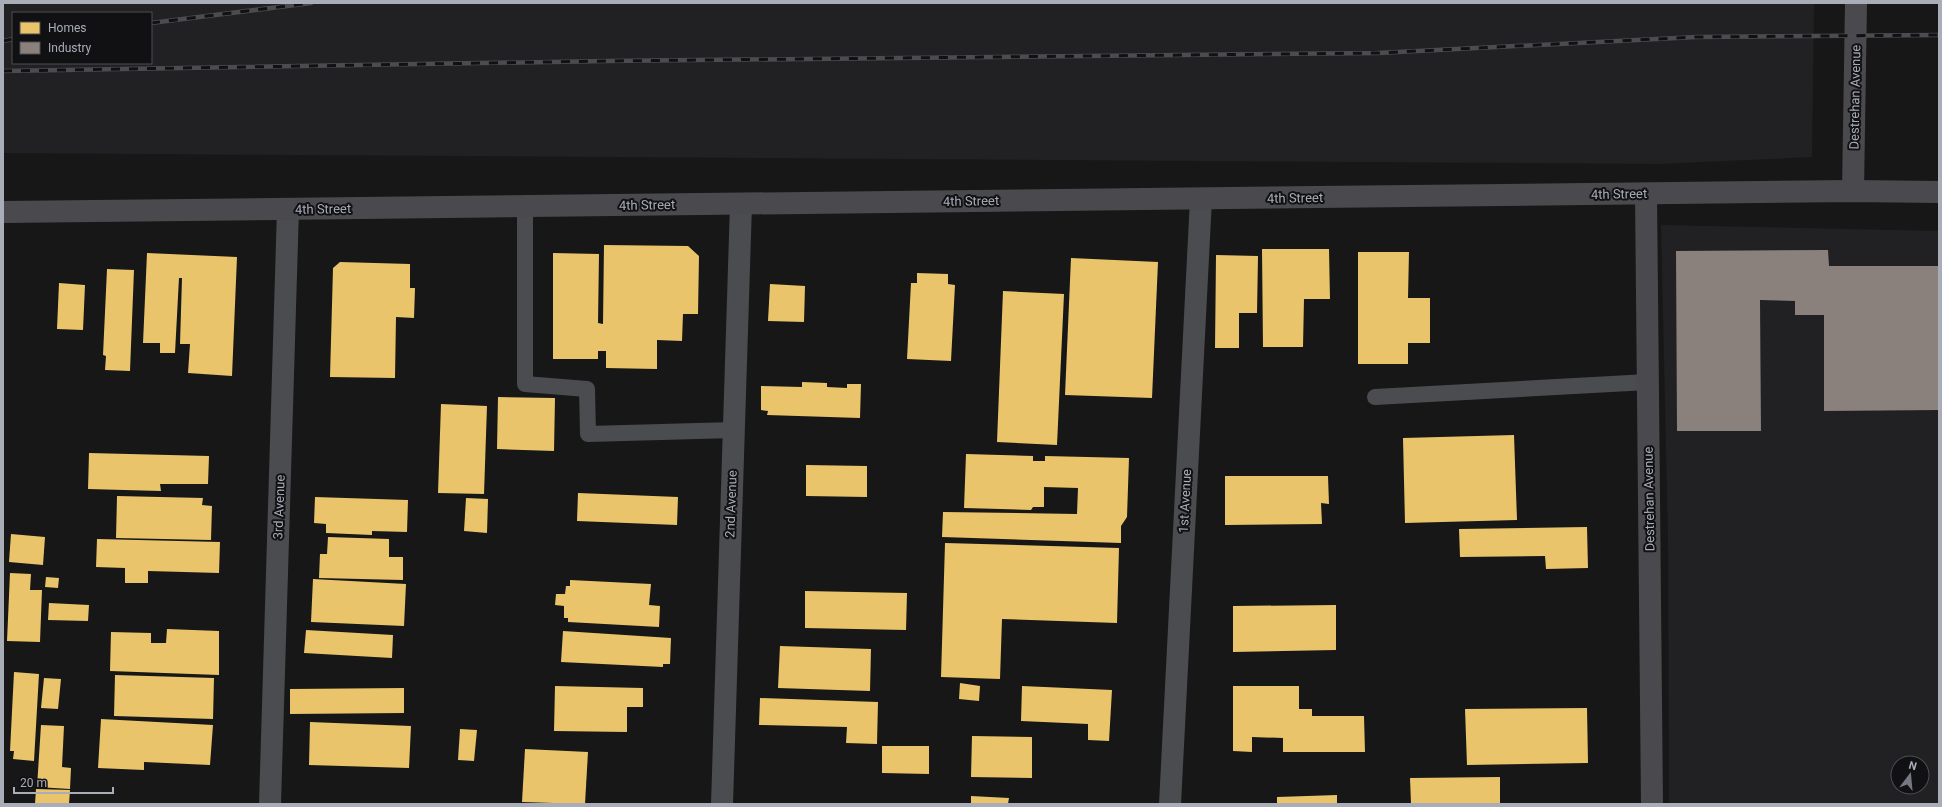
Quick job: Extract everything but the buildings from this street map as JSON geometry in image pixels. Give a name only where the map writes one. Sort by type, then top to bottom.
[{"type":"main road","name":"Destrehan Avenue","points":[[1853,191],[1856,3]]},
{"type":"main road","name":"4th Street","points":[[3,212],[1853,191],[1939,192]]},
{"type":"main road","name":"Destrehan Avenue","points":[[1646,194],[1652,804]]},
{"type":"street","name":"1st Avenue","points":[[1170,804],[1201,199]]},
{"type":"street","name":"2nd Avenue","points":[[722,804],[741,204]]},
{"type":"street","name":"3rd Avenue","points":[[270,804],[288,209]]},
{"type":"lane","points":[[525,206],[525,384],[587,389],[588,434],[734,430]]},
{"type":"lane","points":[[1375,397],[1648,382]]},
{"type":"shaded area","points":[[3,3],[1814,3],[1812,157],[1659,164],[3,153]]},
{"type":"shaded area","points":[[1661,225],[1939,231],[1939,804],[1669,804],[1668,537]]},
{"type":"railway","points":[[152,23],[311,3]]},
{"type":"railway","points":[[3,71],[607,61],[1378,53],[1696,37],[1939,35]]},
{"type":"railway","points":[[3,41],[12,39]]}]
